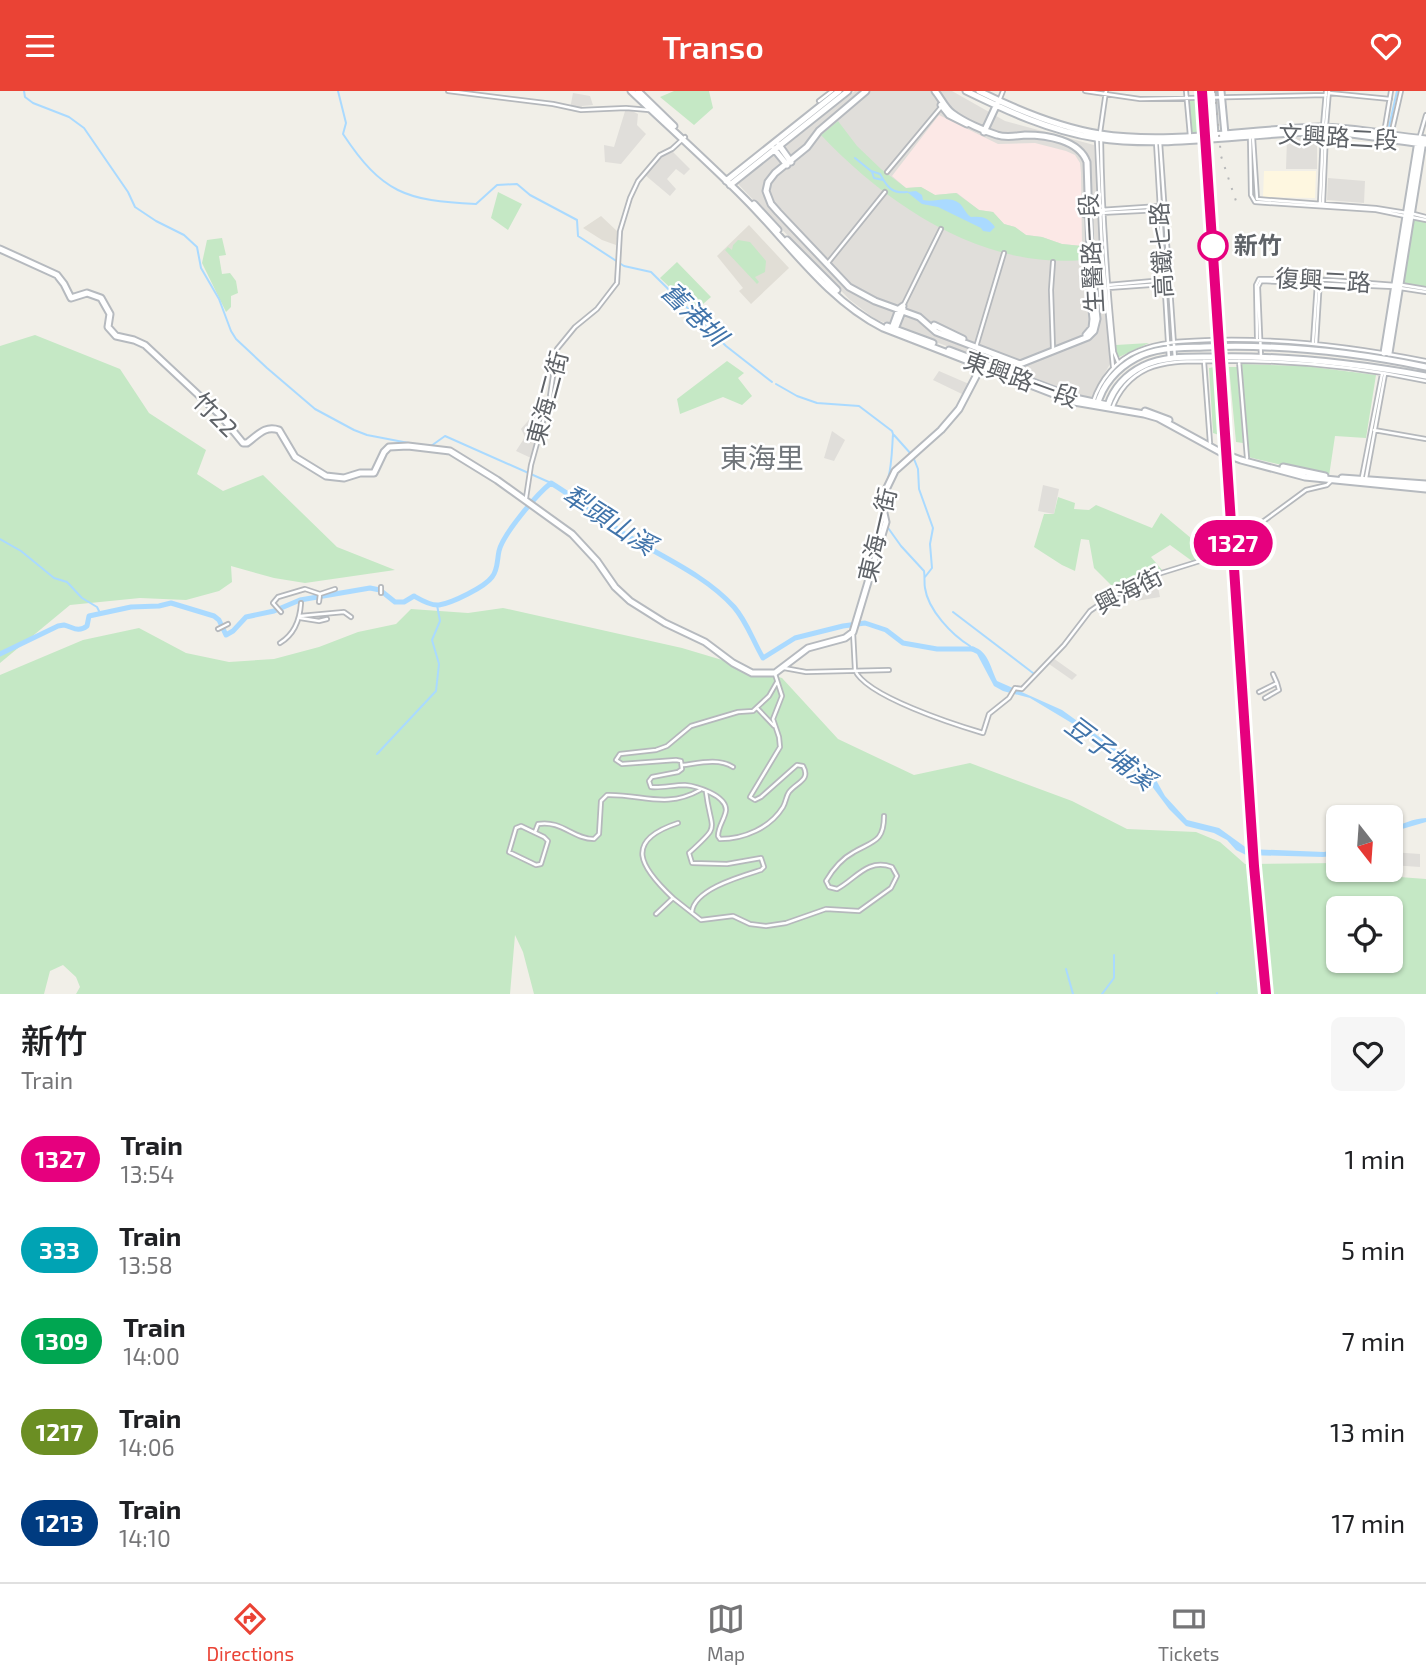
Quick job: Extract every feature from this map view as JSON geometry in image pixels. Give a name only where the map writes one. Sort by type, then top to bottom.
[{"type":"street","points":[[448,91],[581,110],[654,110]]},
{"type":"street","points":[[631,91],[654,110]]},
{"type":"street","points":[[638,91],[654,110]]},
{"type":"street","points":[[819,100],[832,91]]},
{"type":"street","points":[[729,181],[839,91]]},
{"type":"street","points":[[729,181],[848,91]]},
{"type":"street","name":"生醫路一段","points":[[868,91],[819,134],[809,150],[775,173],[768,182],[768,197],[778,212],[855,287],[902,309],[920,314],[938,328],[1020,364],[1079,342],[1094,331],[1097,319],[1091,286],[1084,164],[1077,151],[1036,139],[1003,140],[983,130]]},
{"type":"street","points":[[934,91],[949,115],[983,130],[1001,91]]},
{"type":"street","name":"文興路二段","points":[[966,91],[1037,118],[1099,137],[1158,139],[1324,130],[1384,133],[1422,142]]},
{"type":"street","name":"文興路二段","points":[[979,91],[996,103]]},
{"type":"street","points":[[1085,91],[1140,99],[1221,93],[1328,92],[1363,93],[1390,99]]},
{"type":"street","points":[[1186,91],[1190,136]]},
{"type":"street","points":[[1384,133],[1391,91]]},
{"type":"street","points":[[1391,135],[1401,91]]},
{"type":"street","points":[[1321,204],[1328,92]]},
{"type":"street","points":[[1106,93],[1099,137],[1101,212],[1113,369]]},
{"type":"street","points":[[1221,93],[1225,135]]},
{"type":"street","points":[[1212,94],[1215,136]]},
{"type":"street","points":[[887,172],[943,105]]},
{"type":"street","name":"東興路一段","points":[[654,110],[729,181],[843,301],[872,322],[1095,405],[1158,414],[1231,454],[1332,479]]},
{"type":"street","points":[[1363,481],[1426,115]]},
{"type":"street","name":"文興路二段","points":[[1324,130],[1422,142]]},
{"type":"street","points":[[1251,132],[1251,195],[1255,202],[1376,208],[1426,218]]},
{"type":"street","name":"文興路二段","points":[[1158,139],[1215,136]]},
{"type":"street","name":"東海二街","points":[[525,502],[530,469],[550,396],[557,349],[575,327],[597,309],[617,283],[620,231],[630,198],[638,181],[660,155],[684,138]]},
{"type":"street","name":"高鐵七路","points":[[1158,139],[1164,282],[1172,360]]},
{"type":"street","name":"高鐵七路","points":[[1158,139],[1170,345]]},
{"type":"street","points":[[776,147],[789,164]]},
{"type":"street","points":[[829,263],[885,192]]},
{"type":"street","points":[[1086,212],[1160,208]]},
{"type":"street","points":[[893,329],[942,229]]},
{"type":"street","name":"竹22","points":[[0,249],[57,275],[71,299],[87,293],[101,298],[110,314],[109,328],[116,336],[145,345],[221,416],[243,443],[247,443],[263,430],[274,429],[279,431],[299,460],[326,476],[344,478],[374,473],[389,447],[442,449],[467,460],[572,534],[621,593],[648,613],[705,642],[743,669],[752,673],[775,673]]},
{"type":"street","points":[[976,346],[1004,253]]},
{"type":"street","points":[[1053,262],[1053,350]]},
{"type":"street","name":"復興二路","points":[[1260,358],[1258,287],[1261,281],[1318,281],[1396,286],[1426,291]]},
{"type":"street","points":[[1315,344],[1318,281]]},
{"type":"street","points":[[1106,287],[1164,282]]},
{"type":"street","points":[[1106,287],[1114,352],[1117,362],[1120,362]]},
{"type":"street","points":[[1259,343],[1426,361]]},
{"type":"street","points":[[1095,405],[1098,388],[1120,362],[1137,351],[1170,345],[1315,344],[1426,367]]},
{"type":"street","points":[[1095,405],[1121,367],[1138,356],[1170,345]]},
{"type":"street","points":[[1172,360],[1239,361],[1260,358]]},
{"type":"street","points":[[1110,407],[1112,394],[1123,379],[1143,366],[1172,360],[1305,358],[1426,378]]},
{"type":"street","points":[[1204,361],[1210,443]]},
{"type":"street","points":[[1239,361],[1247,458]]},
{"type":"street","name":"東海一街","points":[[853,632],[884,527],[881,500],[895,471],[941,430],[959,409],[982,364]]},
{"type":"street","name":"東興路一段","points":[[1110,407],[1158,418],[1231,457],[1306,477],[1426,486]]},
{"type":"street","points":[[1373,430],[1426,439]]},
{"type":"street","name":"興海街","points":[[855,670],[857,677],[880,692],[944,722],[982,733],[991,711],[1009,698],[1015,688],[1022,689],[1052,658],[1090,611],[1102,602],[1132,595],[1133,586],[1142,579],[1216,556],[1306,490],[1327,485],[1332,479]]},
{"type":"street","points":[[279,610],[273,601],[278,597],[305,589],[320,598],[335,589]]},
{"type":"street","points":[[280,643],[291,635],[300,617],[301,603]]},
{"type":"street","points":[[300,617],[344,612],[351,617]]},
{"type":"street","points":[[300,617],[319,621],[327,619]]},
{"type":"street","points":[[220,628],[228,624]]},
{"type":"street","points":[[774,727],[773,719],[782,696],[775,673],[808,648],[845,638],[853,632]]},
{"type":"street","points":[[853,632],[855,670]]},
{"type":"street","points":[[784,668],[806,672],[889,670]]},
{"type":"street","points":[[1265,698],[1279,690],[1273,674]]},
{"type":"street","points":[[683,765],[676,759],[622,764],[616,760],[616,756],[656,750],[667,746],[691,726],[757,708],[777,683]]},
{"type":"street","points":[[1259,692],[1277,683]]},
{"type":"street","points":[[683,765],[678,772],[652,777],[649,783],[651,787],[682,785],[701,789],[717,797],[725,805],[717,833],[720,839],[755,832],[773,821],[788,794],[805,778],[806,772],[803,766],[797,765],[761,797],[751,799],[751,792],[780,747],[774,727],[757,708]]},
{"type":"street","points":[[683,765],[717,762],[733,767]]},
{"type":"street","points":[[535,832],[538,824],[556,823],[586,839],[594,839],[599,834],[601,801],[607,795],[657,801],[689,796],[701,789]]},
{"type":"street","points":[[692,914],[693,905],[712,889],[764,867],[761,858],[727,865],[692,863],[689,853],[710,835],[712,827],[712,813],[706,792]]},
{"type":"street","points":[[678,823],[653,832],[646,841],[643,854],[647,869],[673,898],[701,920],[733,916],[750,924],[766,926],[786,923],[819,910],[859,911],[895,884],[897,876],[892,867],[880,864],[870,865],[838,889],[829,887],[826,881],[839,863],[880,837],[884,816]]},
{"type":"street","points":[[518,827],[535,832],[548,841],[541,864],[536,865],[509,852],[518,827]]},
{"type":"street","points":[[656,914],[673,898]]},
{"type":"shaded area","points":[[855,91],[952,91],[1005,121],[1094,145],[1110,364],[1092,401],[875,319],[850,300],[738,184]]},
{"type":"shaded area","points":[[573,93],[590,96],[593,105],[582,106],[581,112],[570,109]]},
{"type":"shaded area","points":[[626,108],[638,114],[637,125],[646,134],[621,164],[605,162],[604,145],[614,147]]},
{"type":"shaded area","points":[[939,115],[998,144],[1035,143],[1075,155],[1080,163],[1081,173],[1082,246],[1026,235],[1015,227],[1004,224],[993,212],[979,210],[957,193],[935,195],[921,187],[906,188],[892,176]]},
{"type":"shaded area","points":[[1287,138],[1317,138],[1317,169],[1286,169]]},
{"type":"shaded area","points":[[671,150],[690,169],[684,175],[676,169],[667,179],[676,189],[670,196],[645,175],[661,156]]},
{"type":"shaded area","points":[[1264,171],[1316,171],[1315,198],[1263,197]]},
{"type":"shaded area","points":[[1328,178],[1365,181],[1364,203],[1327,200]]},
{"type":"shaded area","points":[[601,216],[618,232],[616,245],[583,228]]},
{"type":"shaded area","points":[[749,225],[789,268],[751,304],[739,291],[743,288],[717,256]]},
{"type":"shaded area","points":[[939,371],[969,384],[964,395],[933,380]]},
{"type":"shaded area","points":[[533,415],[540,418],[531,458],[516,451],[525,437],[521,429]]},
{"type":"shaded area","points":[[832,431],[845,440],[834,461],[824,458]]},
{"type":"shaded area","points":[[1043,485],[1059,489],[1054,514],[1038,511]]},
{"type":"shaded area","points":[[1158,587],[1160,597],[1136,601],[1133,593]]},
{"type":"shaded area","points":[[1053,658],[1077,675],[1072,680],[1049,664]]},
{"type":"shaded area","points":[[1404,853],[1420,854],[1420,867],[1404,866]]},
{"type":"green space","points":[[674,91],[709,91],[713,108],[694,125],[660,97]]},
{"type":"green space","points":[[1189,99],[1196,99],[1199,133],[1191,133]]},
{"type":"green space","points":[[838,121],[857,146],[906,188],[921,187],[935,195],[956,193],[979,210],[993,212],[1004,224],[1015,227],[1026,235],[1082,246],[1083,260],[1045,260],[1009,254],[973,243],[939,227],[906,208],[876,185],[821,135]]},
{"type":"green space","points":[[498,192],[522,204],[508,230],[491,218]]},
{"type":"green space","points":[[1411,218],[1426,221],[1426,288],[1403,283]]},
{"type":"green space","points":[[222,238],[226,255],[219,256],[222,274],[230,273],[236,281],[238,293],[231,296],[231,307],[226,312],[202,263],[207,240]]},
{"type":"green space","points":[[738,240],[750,242],[766,261],[765,272],[755,277],[759,282],[757,284],[725,250],[728,247],[732,250]]},
{"type":"green space","points":[[677,262],[711,297],[695,311],[660,278]]},
{"type":"green space","points":[[35,335],[120,369],[149,413],[206,450],[197,474],[223,491],[263,475],[337,547],[395,570],[305,583],[231,566],[232,582],[219,591],[186,600],[140,598],[70,605],[0,663],[0,346]]},
{"type":"green space","points":[[1149,343],[1117,358],[1116,345]]},
{"type":"green space","points":[[727,361],[744,373],[738,378],[752,396],[742,405],[723,397],[680,414],[677,399]]},
{"type":"green space","points":[[1242,364],[1305,366],[1376,375],[1366,438],[1335,436],[1329,476],[1248,457]]},
{"type":"green space","points":[[1214,367],[1219,435],[1213,433],[1209,368]]},
{"type":"green space","points":[[1229,367],[1237,367],[1243,443],[1236,442]]},
{"type":"green space","points":[[1058,497],[1075,503],[1074,509],[1089,510],[1096,505],[1152,528],[1161,513],[1210,554],[1192,561],[1170,545],[1151,557],[1162,570],[1126,584],[1111,585],[1094,568],[1089,540],[1081,539],[1075,571],[1034,547],[1044,514],[1054,514]]},
{"type":"green space","points":[[503,608],[682,648],[782,678],[838,739],[914,775],[970,763],[1072,801],[1127,829],[1196,832],[1220,842],[1245,864],[1326,863],[1326,882],[1404,882],[1404,877],[1426,879],[1426,994],[534,994],[523,952],[515,935],[510,994],[76,994],[80,987],[76,977],[63,965],[50,971],[44,994],[0,994],[0,675],[83,640],[139,628],[186,653],[229,662],[274,659],[319,647],[358,632],[396,624],[411,609],[468,613]]},
{"type":"water","points":[[916,191],[922,195],[923,200],[955,201],[971,217],[985,218],[995,227],[990,232],[983,231],[938,207],[922,204],[907,192]]},
{"type":"water","name":"豆子埔溪","points":[[969,646],[984,654],[997,681],[1062,710],[1134,762],[1156,780],[1165,796],[1187,820],[1219,828],[1248,849],[1326,852],[1326,857],[1246,855],[1214,833],[1186,826],[1148,781],[1080,728],[1030,698],[994,686],[977,654],[971,651]]},
{"type":"water","points":[[1426,818],[1426,822],[1404,828],[1404,824]]},
{"type":"waterway","points":[[24,91],[25,97],[33,103],[69,117],[84,128],[128,192],[135,207],[184,235],[197,247],[201,268],[219,299],[231,331],[267,368],[315,409],[354,430],[419,445]]},
{"type":"waterway","name":"舊港圳","points":[[338,91],[346,123],[343,134],[370,169],[384,181],[413,196],[476,204],[497,185],[517,184],[530,195],[577,220],[578,236],[624,266],[651,272],[726,346],[772,382]]},
{"type":"waterway","points":[[1389,127],[1397,91]]},
{"type":"waterway","points":[[855,158],[871,171],[880,174],[890,189],[907,192]]},
{"type":"waterway","points":[[872,172],[874,178],[883,180]]},
{"type":"waterway","name":"舊港圳","points":[[776,384],[817,403],[859,406],[892,431],[889,474],[879,498],[883,520]]},
{"type":"waterway","name":"舊港圳","points":[[894,435],[911,454]]},
{"type":"waterway","points":[[431,446],[445,436],[551,483]]},
{"type":"waterway","name":"舊港圳","points":[[914,459],[918,469],[919,489],[933,528],[930,544],[932,568],[925,577]]},
{"type":"waterway","name":"犁頭山溪","points":[[0,654],[58,626],[81,629],[87,626],[89,616],[131,607],[171,603],[214,616],[226,635],[246,617],[274,611],[300,600],[370,588],[380,590],[395,602],[404,602],[414,596],[433,605],[445,604],[476,590],[492,577],[499,551],[507,535],[529,505],[551,483],[626,535],[710,585],[743,619],[763,658],[795,638],[865,623],[886,630],[903,643],[937,649],[973,649]]},
{"type":"waterway","name":"舊港圳","points":[[886,525],[924,571],[927,596],[936,613],[949,629],[970,646]]},
{"type":"waterway","points":[[0,539],[21,551],[54,578],[67,582],[82,598],[97,607],[100,613]]},
{"type":"waterway","points":[[377,754],[436,691],[439,664],[432,640],[440,621],[437,605]]},
{"type":"waterway","points":[[953,612],[1033,673]]},
{"type":"waterway","points":[[1102,994],[1114,978],[1114,955]]},
{"type":"waterway","points":[[1066,969],[1073,994]]},
{"type":"railway","points":[[1202,91],[1254,866]]},
{"type":"railway","points":[[1215,91],[1221,156],[1238,207]]},
{"type":"train","name":"1327","points":[[1202,91],[1254,866],[1266,994]]},
{"type":"place","name":"新竹","points":[[1213,246]]},
{"type":"district","name":"東海里","points":[[762,458]]}]
